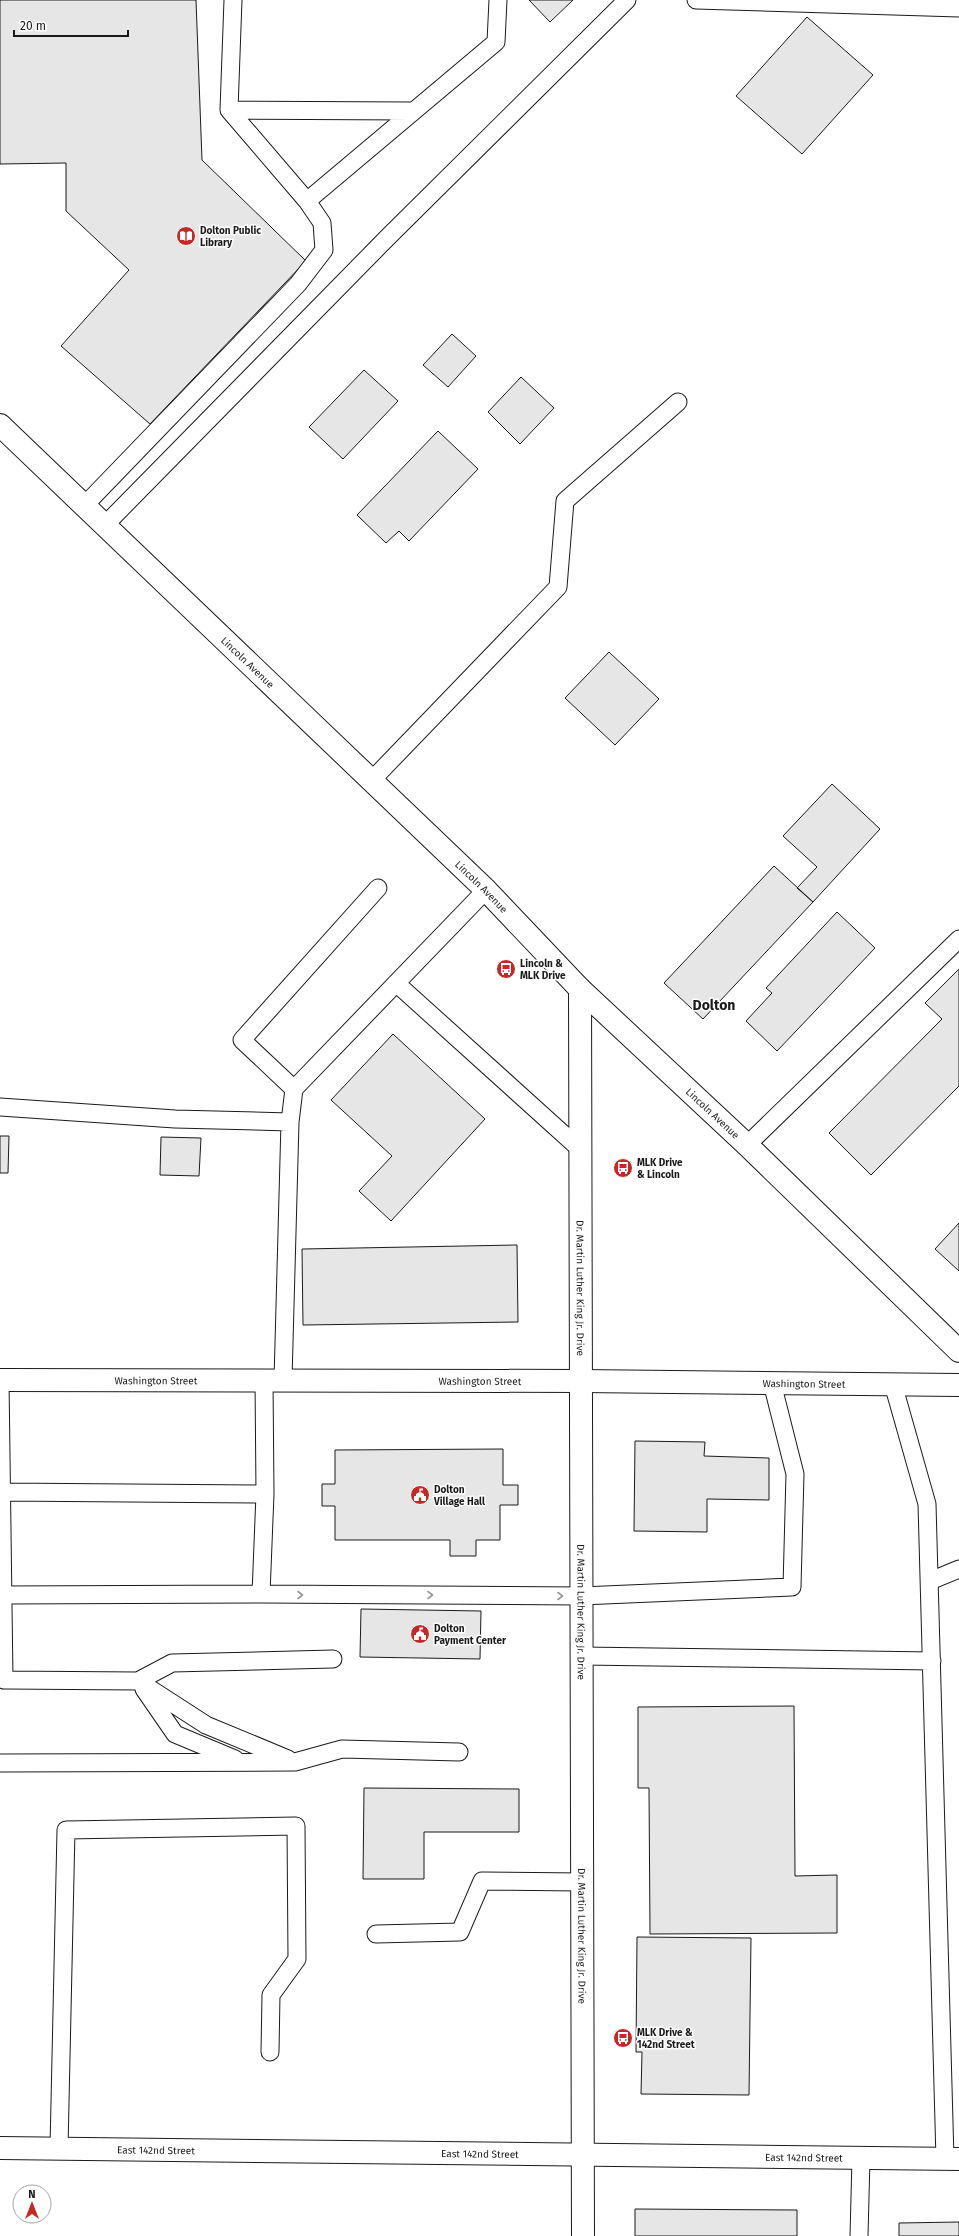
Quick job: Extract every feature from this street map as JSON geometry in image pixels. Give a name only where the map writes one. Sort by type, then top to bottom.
[{"type":"street","name":"Lincoln Avenue","points":[[0,425],[486,890],[580,989],[747,1145],[959,1351]]},
{"type":"street","name":"Dr. Martin Luther King Jr. Drive","points":[[580,989],[583,2236]]},
{"type":"street","name":"Washington Street","points":[[0,1380],[581,1381],[959,1385]]},
{"type":"street","name":"East 142nd Street","points":[[0,2148],[952,2159]]},
{"type":"lane","points":[[84,506],[283,301],[324,250],[322,223],[308,201],[229,110],[233,0]]},
{"type":"lane","points":[[308,201],[496,42],[498,0]]},
{"type":"lane","points":[[105,525],[387,238],[627,0]]},
{"type":"lane","points":[[696,0],[959,8]]},
{"type":"lane","points":[[229,110],[413,111]]},
{"type":"lane","points":[[371,781],[558,588],[565,501],[678,402]]},
{"type":"lane","points":[[294,1089],[242,1040],[378,888]]},
{"type":"lane","points":[[261,1594],[265,1494],[274,1380],[290,1122],[294,1089],[486,890]]},
{"type":"lane","points":[[747,1145],[959,939]]},
{"type":"lane","points":[[396,983],[581,1150]]},
{"type":"lane","points":[[0,1108],[175,1119],[290,1122]]},
{"type":"lane","points":[[0,1380],[4,1680],[138,1681],[172,1663],[333,1659]]},
{"type":"lane","points":[[3,1595],[261,1594],[581,1596],[792,1587],[795,1474],[772,1383]]},
{"type":"lane","points":[[893,1384],[927,1504],[952,2159]]},
{"type":"lane","points":[[2,1492],[265,1494]]},
{"type":"lane","points":[[930,1581],[959,1569]]},
{"type":"lane","points":[[582,1656],[932,1662]]},
{"type":"lane","points":[[138,1681],[206,1725],[295,1762]]},
{"type":"lane","points":[[138,1681],[175,1734],[242,1762]]},
{"type":"lane","points":[[0,1763],[295,1762],[342,1749],[458,1752]]},
{"type":"lane","points":[[59,2148],[66,1830],[296,1826],[296,1959],[271,1995],[270,2052]]},
{"type":"lane","points":[[376,1934],[460,1932],[482,1881],[582,1882]]},
{"type":"lane","points":[[859,2236],[861,2158]]},
{"type":"building","name":"Dolton Public Library","points":[[0,0],[196,0],[202,160],[306,261],[150,424],[61,346],[129,270],[66,211],[66,163],[0,164]]},
{"type":"building","points":[[529,0],[573,0],[550,22]]},
{"type":"building","points":[[807,17],[873,75],[802,154],[736,96]]},
{"type":"building","points":[[452,334],[476,356],[448,387],[423,365]]},
{"type":"building","points":[[364,370],[398,401],[343,459],[309,427]]},
{"type":"building","points":[[521,377],[554,408],[520,444],[488,412]]},
{"type":"building","points":[[438,431],[478,469],[409,541],[399,531],[386,543],[357,515]]},
{"type":"building","points":[[609,652],[659,699],[615,745],[565,698]]},
{"type":"building","points":[[832,784],[880,829],[813,902],[797,888],[817,867],[783,836]]},
{"type":"building","points":[[774,866],[813,902],[703,1019],[664,983]]},
{"type":"building","points":[[837,912],[875,948],[777,1051],[746,1021],[772,993],[766,988]]},
{"type":"building","points":[[959,969],[959,1086],[871,1175],[829,1133],[942,1019],[925,1003]]},
{"type":"building","points":[[393,1034],[485,1119],[391,1221],[359,1191],[392,1156],[331,1100]]},
{"type":"building","points":[[0,1136],[9,1136],[8,1173],[0,1173]]},
{"type":"building","points":[[161,1137],[201,1138],[199,1176],[160,1175]]},
{"type":"building","points":[[959,1223],[959,1271],[935,1249]]},
{"type":"building","points":[[517,1245],[518,1322],[303,1325],[302,1249]]},
{"type":"building","points":[[635,1441],[705,1442],[704,1456],[769,1458],[769,1500],[707,1499],[707,1532],[634,1531]]},
{"type":"building","name":"Dolton Village Hall","points":[[503,1449],[503,1485],[518,1485],[518,1505],[500,1505],[500,1540],[476,1540],[476,1556],[450,1556],[450,1540],[335,1540],[335,1506],[322,1506],[322,1484],[335,1484],[335,1450]]},
{"type":"building","name":"Dolton Payment Center","points":[[361,1609],[481,1611],[480,1659],[360,1657]]},
{"type":"building","points":[[794,1706],[795,1876],[837,1875],[837,1933],[650,1934],[649,1788],[638,1788],[638,1707]]},
{"type":"building","points":[[364,1788],[519,1789],[519,1832],[424,1832],[424,1879],[363,1879]]},
{"type":"building","points":[[637,1937],[751,1938],[749,2095],[641,2094],[642,2052],[636,2052]]},
{"type":"building","points":[[635,2209],[797,2210],[797,2236],[635,2236]]},
{"type":"building","points":[[959,2222],[959,2236],[899,2236],[899,2223]]},
{"type":"place","name":"Dolton Public Library","points":[[186,236]]},
{"type":"place","name":"Lincoln & MLK Drive","points":[[506,969]]},
{"type":"place","name":"MLK Drive & Lincoln","points":[[623,1168]]},
{"type":"place","name":"Dolton Village Hall","points":[[420,1495]]},
{"type":"place","name":"Dolton Payment Center","points":[[420,1634]]},
{"type":"place","name":"MLK Drive & 142nd Street","points":[[623,2038]]},
{"type":"district","name":"Dolton","points":[[714,1005]]}]
